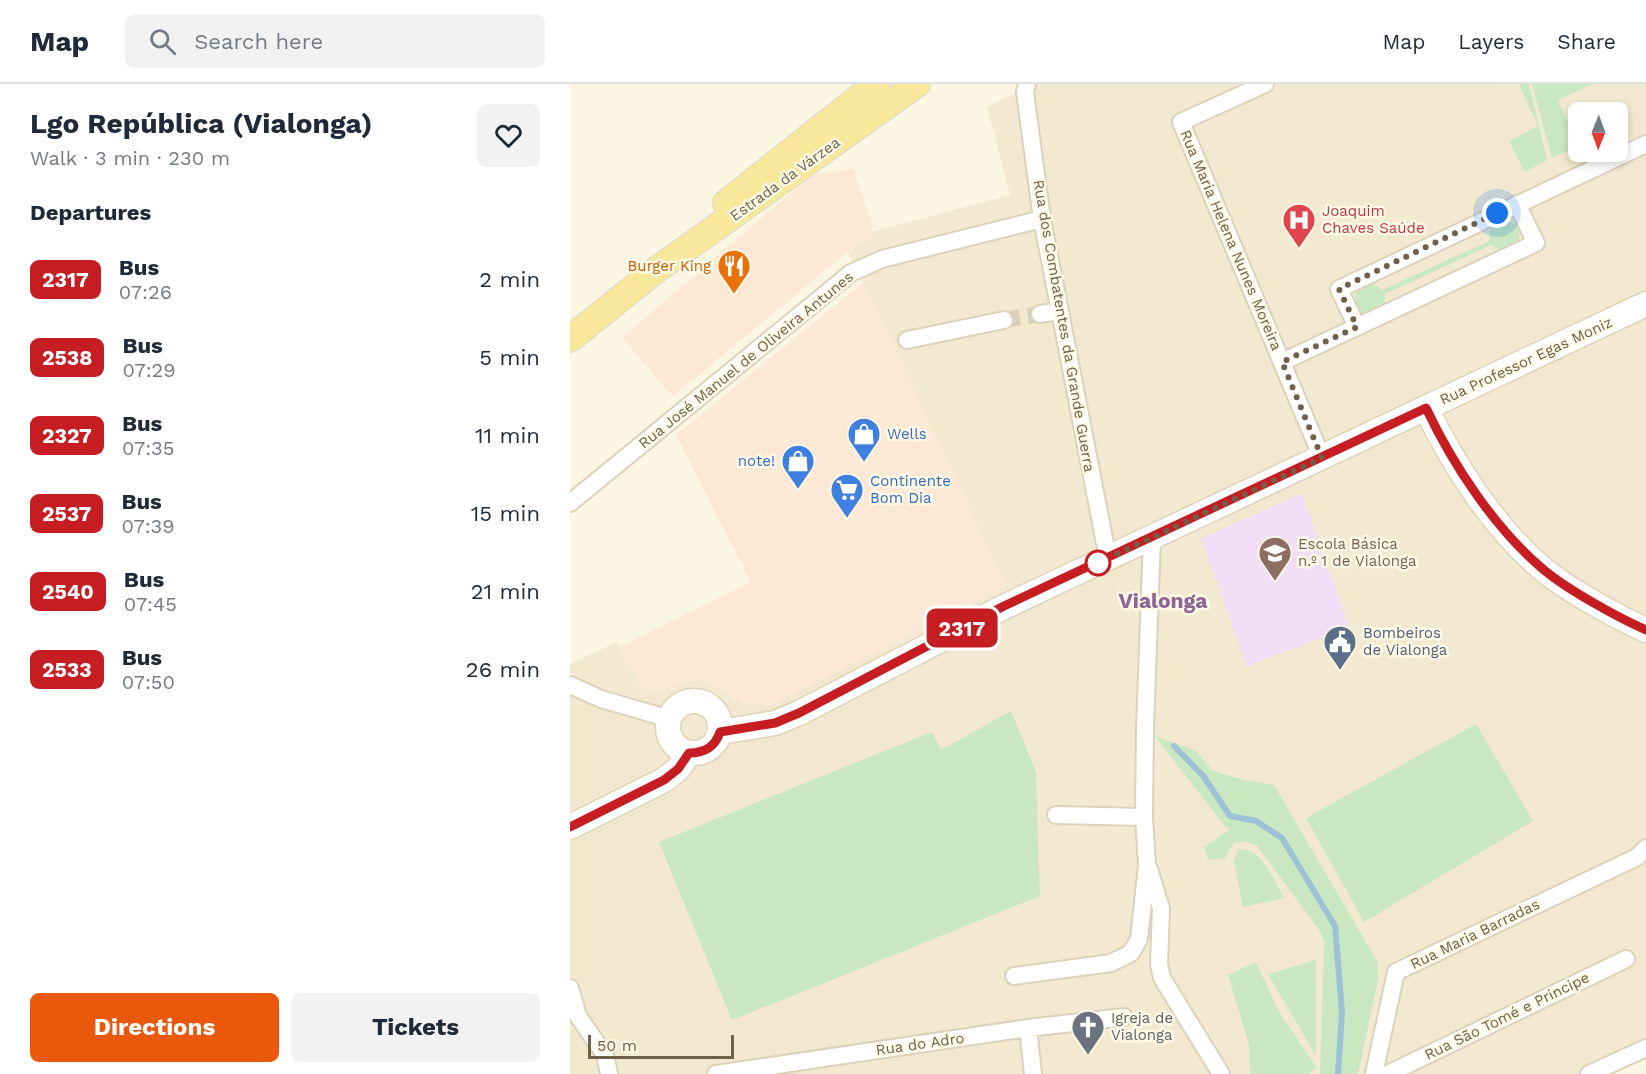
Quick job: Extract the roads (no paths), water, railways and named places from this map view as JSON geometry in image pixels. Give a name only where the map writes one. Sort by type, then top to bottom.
[{"type":"main road","name":"Estrada da Várzea","points":[[652,273],[734,196],[876,84]]},
{"type":"main road","name":"Estrada da Várzea","points":[[570,339],[652,273],[917,84]]},
{"type":"street","name":"Rua Maria Helena Nunes Moreira","points":[[1265,84],[1181,122],[1322,458]]},
{"type":"street","name":"Rua dos Combatentes da Grande Guerra","points":[[1024,87],[1042,219],[1108,559]]},
{"type":"street","points":[[1357,327],[1339,289],[1646,144]]},
{"type":"street","points":[[1282,362],[1536,243],[1517,204]]},
{"type":"street","name":"Rua José Manuel de Oliveira Antunes","points":[[570,503],[851,273],[882,259],[1042,219]]},
{"type":"street","name":"Rua Professor Egas Moniz","points":[[720,732],[775,723],[799,713],[1004,606],[1646,304]]},
{"type":"street","points":[[1040,314],[1060,311]]},
{"type":"street","points":[[907,340],[1004,320]]},
{"type":"street","points":[[1426,408],[1447,452],[1505,530],[1544,570],[1624,620],[1646,630]]},
{"type":"street","points":[[1014,976],[1111,963],[1131,954],[1139,939],[1147,865],[1144,817],[1145,728],[1152,538]]},
{"type":"street","points":[[570,685],[601,699],[670,718]]},
{"type":"street","points":[[698,701],[713,708],[718,715],[720,732],[713,746],[706,751],[689,753],[674,744],[670,736],[670,718],[681,705],[698,701]]},
{"type":"street","points":[[570,827],[664,780],[678,769],[689,753]]},
{"type":"street","points":[[1056,815],[1144,817]]},
{"type":"street","name":"Rua Maria Barradas","points":[[1374,1074],[1396,972],[1636,857],[1646,849]]},
{"type":"street","points":[[1147,865],[1161,908],[1159,964],[1162,978],[1208,1057],[1221,1074]]},
{"type":"street","name":"Rua São Tomé e Principe","points":[[1388,1074],[1626,959]]},
{"type":"street","points":[[570,988],[578,1016],[604,1055],[609,1074]]},
{"type":"street","name":"Rua do Adro","points":[[716,1074],[1028,1028],[1124,1017]]},
{"type":"street","points":[[1028,1028],[1033,1074]]},
{"type":"street","points":[[1589,1074],[1646,1048]]},
{"type":"waterway","points":[[1174,746],[1204,777],[1230,816],[1256,821],[1282,838],[1335,926],[1342,1012],[1338,1074]]},
{"type":"tunnel","points":[[1004,320],[1040,314]]},
{"type":"place","name":"Joaquim Chaves Saúde","points":[[1299,249]]},
{"type":"place","name":"Burger King","points":[[734,295]]},
{"type":"place","name":"Wells","points":[[864,463]]},
{"type":"place","name":"note!","points":[[798,490]]},
{"type":"place","name":"Continente Bom Dia","points":[[847,519]]},
{"type":"place","name":"Escola Básica n.º 1 de Vialonga","points":[[1275,582]]},
{"type":"place","name":"Bombeiros de Vialonga","points":[[1340,671]]},
{"type":"place","name":"Igreja de Vialonga","points":[[1088,1056]]},
{"type":"district","name":"Vialonga","points":[[1163,601]]}]
